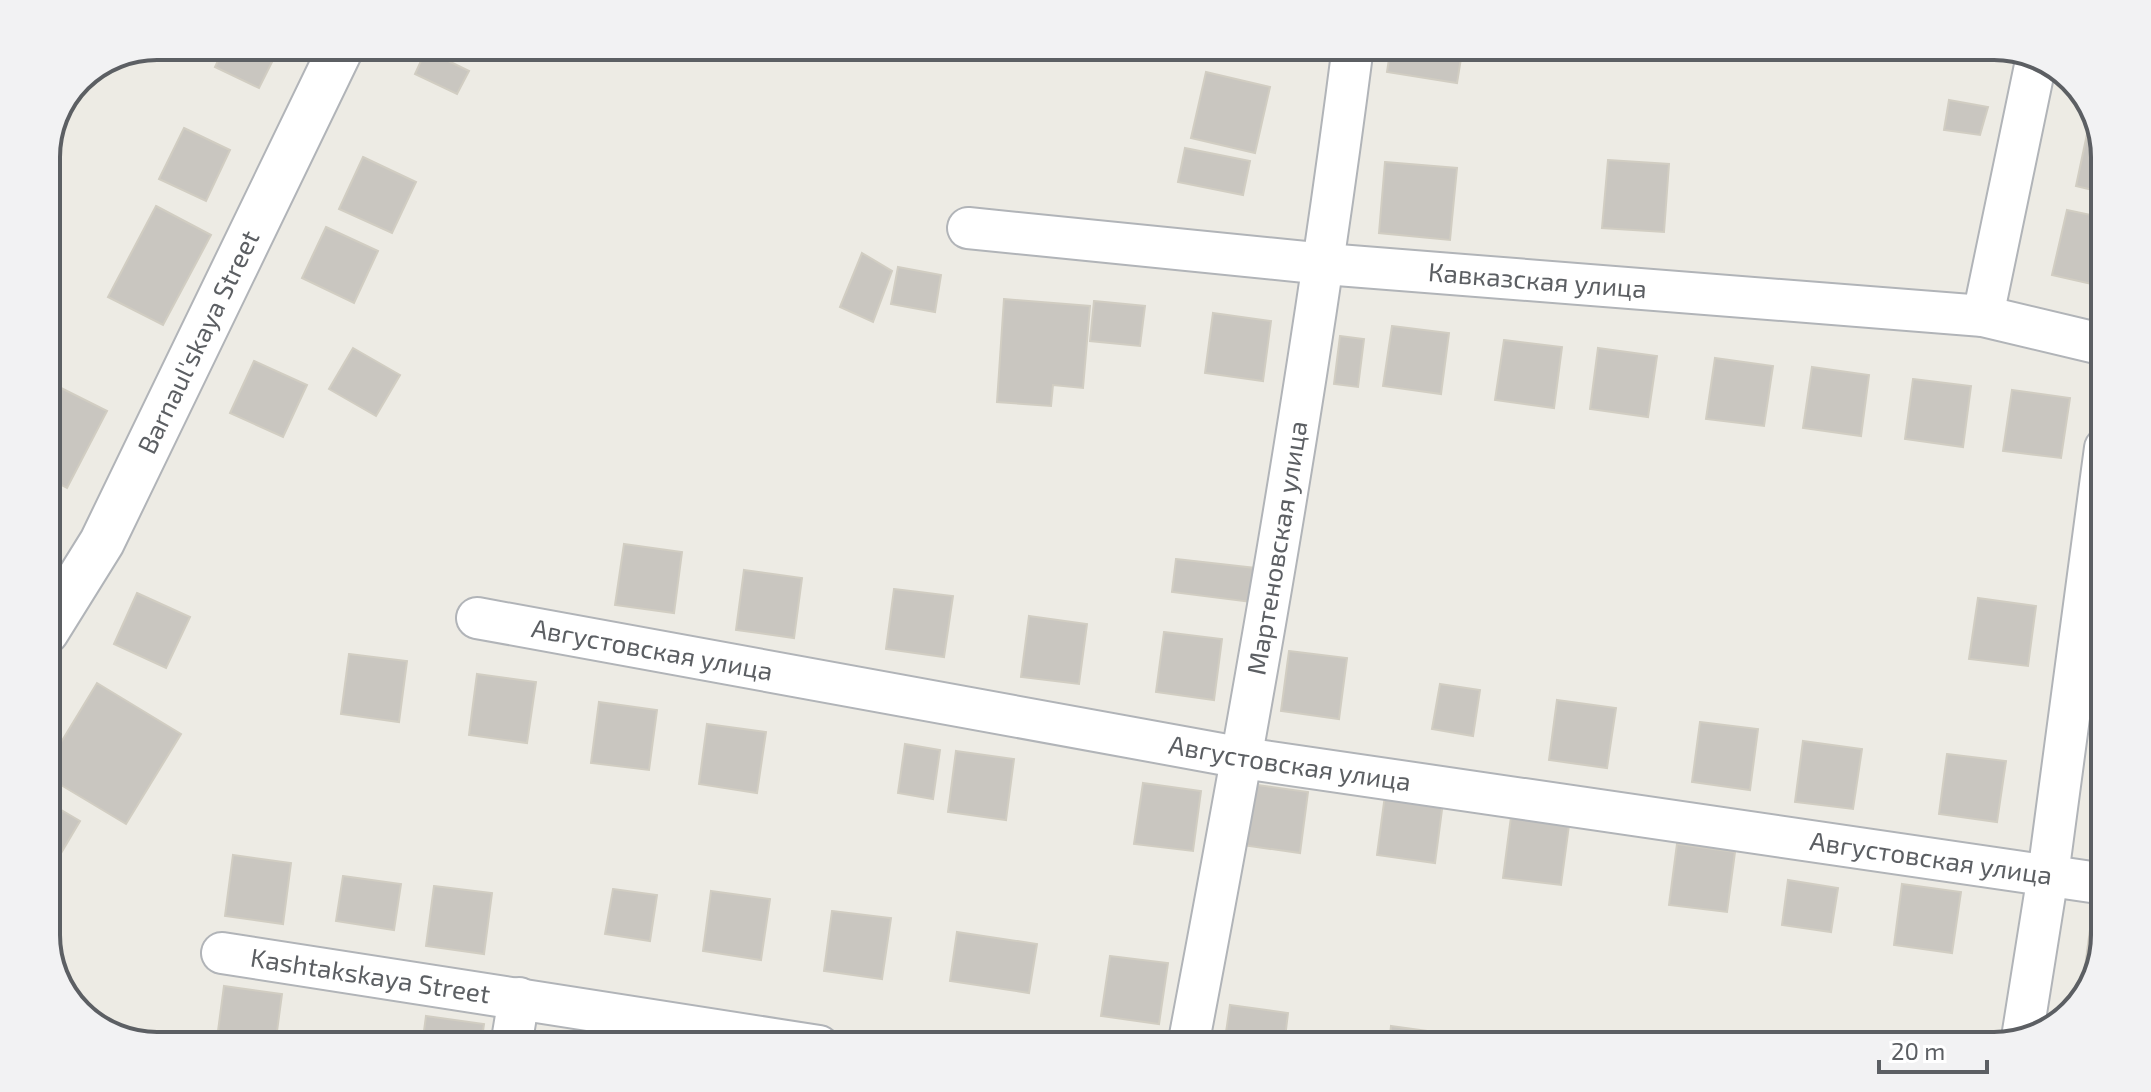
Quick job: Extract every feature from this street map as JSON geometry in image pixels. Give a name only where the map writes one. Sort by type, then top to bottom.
[{"type":"street","name":"Barnaul'skaya Street","points":[[60,610],[102,542],[335,60]]},
{"type":"street","name":"Мартеновская улица","points":[[1191,1032],[1243,758],[1325,264],[1351,60]]},
{"type":"street","points":[[1983,316],[2034,69]]},
{"type":"street","name":"Кавказская улица","points":[[968,228],[1325,264],[1983,316],[2091,342]]},
{"type":"street","points":[[2024,1027],[2048,875],[2091,553]]},
{"type":"street","name":"Августовская улица","points":[[477,618],[1243,758],[2091,882]]},
{"type":"street","name":"Kashtakskaya Street","points":[[222,953],[732,1032]]},
{"type":"street","name":"Kashtakskaya Street","points":[[513,1032],[519,998]]},
{"type":"building","points":[[218,60],[273,60],[259,88],[215,67]]},
{"type":"building","points":[[421,60],[446,60],[469,71],[457,94],[415,74]]},
{"type":"building","points":[[1389,60],[1461,60],[1457,83],[1387,72]]},
{"type":"building","points":[[1206,72],[1270,87],[1255,153],[1191,138]]},
{"type":"building","points":[[1949,100],[1988,107],[1980,135],[1944,130]]},
{"type":"building","points":[[184,128],[230,150],[206,201],[159,179]]},
{"type":"building","points":[[2087,132],[2091,190],[2076,186]]},
{"type":"building","points":[[1185,148],[1250,161],[1243,195],[1178,182]]},
{"type":"building","points":[[363,157],[416,182],[392,233],[339,209]]},
{"type":"building","points":[[1608,160],[1669,164],[1664,232],[1602,228]]},
{"type":"building","points":[[1385,162],[1457,168],[1450,240],[1379,233]]},
{"type":"building","points":[[156,206],[211,235],[163,325],[108,297]]},
{"type":"building","points":[[2067,210],[2091,215],[2091,284],[2052,275]]},
{"type":"building","points":[[326,227],[378,251],[354,303],[302,278]]},
{"type":"building","points":[[862,253],[892,271],[873,322],[840,307]]},
{"type":"building","points":[[898,267],[941,275],[935,312],[891,304]]},
{"type":"building","points":[[1004,299],[1090,306],[1083,388],[1053,385],[1051,406],[997,402]]},
{"type":"building","points":[[1094,301],[1145,306],[1140,346],[1090,341]]},
{"type":"building","points":[[1213,313],[1271,321],[1263,381],[1205,373]]},
{"type":"building","points":[[1392,326],[1449,333],[1441,394],[1383,386]]},
{"type":"building","points":[[1340,336],[1364,339],[1358,387],[1334,384]]},
{"type":"building","points":[[1504,340],[1562,347],[1554,408],[1495,400]]},
{"type":"building","points":[[353,348],[400,375],[376,416],[329,389]]},
{"type":"building","points":[[1598,348],[1657,356],[1648,417],[1590,409]]},
{"type":"building","points":[[1715,358],[1773,366],[1764,426],[1706,419]]},
{"type":"building","points":[[254,361],[307,385],[283,437],[230,413]]},
{"type":"building","points":[[1812,367],[1869,375],[1861,436],[1803,428]]},
{"type":"building","points":[[1913,379],[1971,386],[1963,447],[1905,439]]},
{"type":"building","points":[[60,388],[107,411],[67,488],[60,484]]},
{"type":"building","points":[[2012,390],[2070,398],[2061,458],[2003,451]]},
{"type":"building","points":[[624,544],[682,552],[674,613],[615,605]]},
{"type":"building","points":[[1176,559],[1255,568],[1251,602],[1172,592]]},
{"type":"building","points":[[744,570],[802,578],[794,638],[736,630]]},
{"type":"building","points":[[894,589],[953,596],[944,657],[886,649]]},
{"type":"building","points":[[137,593],[190,617],[166,668],[114,644]]},
{"type":"building","points":[[1978,598],[2036,606],[2028,666],[1969,659]]},
{"type":"building","points":[[1029,616],[1087,624],[1079,684],[1021,677]]},
{"type":"building","points":[[1164,632],[1222,639],[1214,700],[1156,692]]},
{"type":"building","points":[[1289,651],[1347,658],[1339,719],[1281,711]]},
{"type":"building","points":[[349,654],[407,661],[399,722],[341,714]]},
{"type":"building","points":[[477,674],[536,682],[527,743],[469,735]]},
{"type":"building","points":[[97,683],[181,734],[126,824],[60,784],[60,744]]},
{"type":"building","points":[[1440,684],[1480,690],[1473,736],[1432,729]]},
{"type":"building","points":[[1557,700],[1616,708],[1607,768],[1549,760]]},
{"type":"building","points":[[599,702],[657,710],[649,770],[591,763]]},
{"type":"building","points":[[1700,722],[1758,729],[1750,790],[1692,782]]},
{"type":"building","points":[[707,724],[766,732],[757,793],[699,784]]},
{"type":"building","points":[[1803,741],[1862,749],[1853,809],[1795,802]]},
{"type":"building","points":[[905,744],[940,750],[933,799],[898,793]]},
{"type":"building","points":[[956,751],[1014,759],[1006,820],[948,812]]},
{"type":"building","points":[[1947,754],[2006,761],[1997,822],[1939,814]]},
{"type":"building","points":[[1143,783],[1201,791],[1193,851],[1134,844]]},
{"type":"building","points":[[1250,784],[1308,792],[1300,853],[1242,845]]},
{"type":"building","points":[[1385,795],[1443,802],[1435,863],[1377,855]]},
{"type":"building","points":[[60,809],[80,821],[60,855]]},
{"type":"building","points":[[1511,817],[1569,825],[1561,885],[1503,878]]},
{"type":"building","points":[[1677,844],[1735,852],[1727,912],[1669,905]]},
{"type":"building","points":[[233,855],[291,863],[283,924],[225,916]]},
{"type":"building","points":[[343,876],[401,884],[394,930],[336,921]]},
{"type":"building","points":[[1788,880],[1838,888],[1831,932],[1782,925]]},
{"type":"building","points":[[1902,884],[1961,892],[1952,953],[1894,945]]},
{"type":"building","points":[[434,886],[492,893],[484,954],[426,946]]},
{"type":"building","points":[[613,889],[657,895],[650,941],[605,934]]},
{"type":"building","points":[[711,891],[770,899],[761,960],[703,951]]},
{"type":"building","points":[[832,911],[891,918],[882,979],[824,971]]},
{"type":"building","points":[[2091,922],[2090,947],[2085,968]]},
{"type":"building","points":[[957,932],[1037,944],[1029,993],[950,981]]},
{"type":"building","points":[[1110,956],[1168,963],[1159,1024],[1101,1016]]},
{"type":"building","points":[[224,986],[282,994],[277,1032],[218,1032]]},
{"type":"building","points":[[1230,1005],[1288,1013],[1286,1032],[1226,1032]]},
{"type":"building","points":[[426,1016],[484,1024],[483,1032],[424,1032]]},
{"type":"building","points":[[1391,1026],[1435,1032],[1390,1032]]}]
